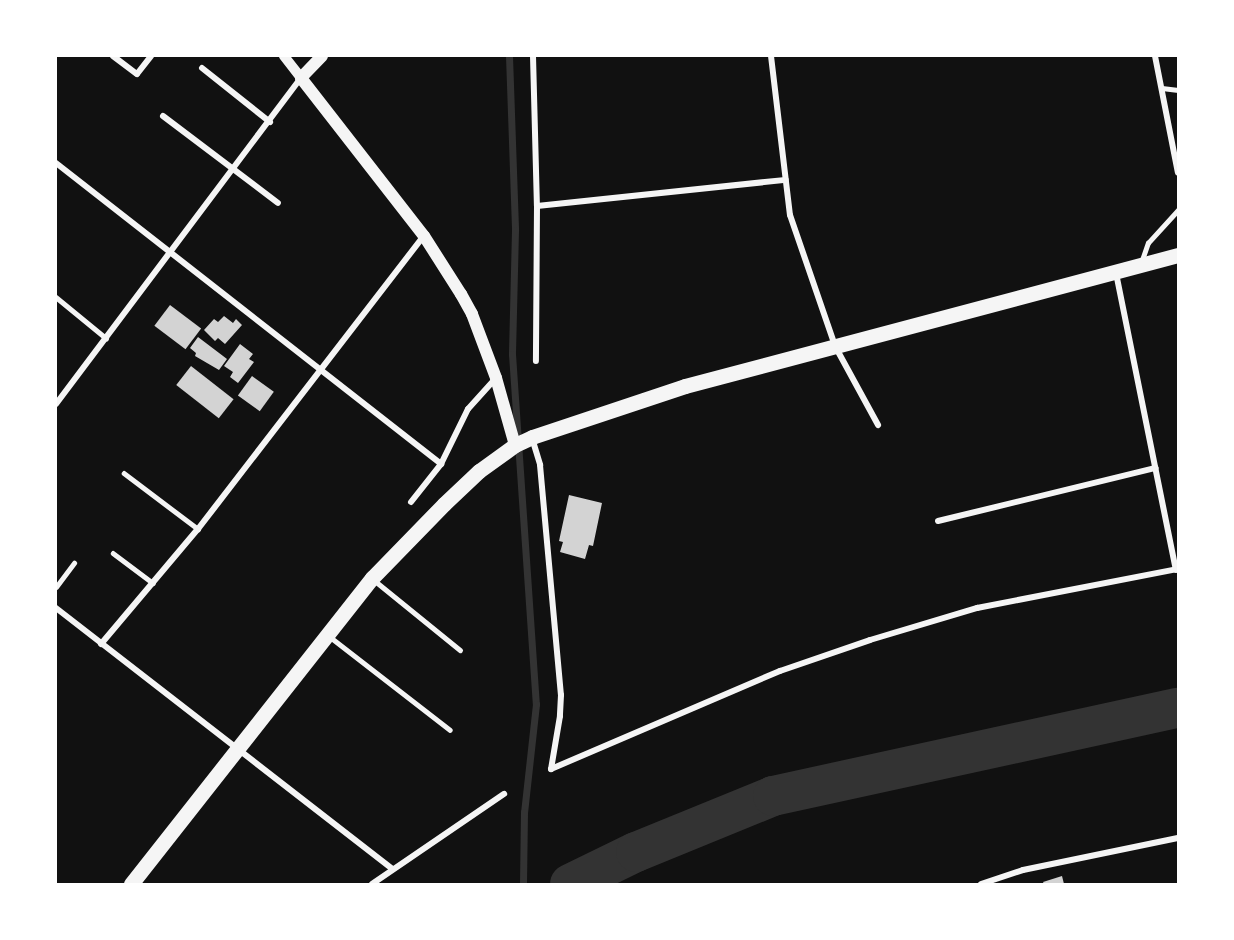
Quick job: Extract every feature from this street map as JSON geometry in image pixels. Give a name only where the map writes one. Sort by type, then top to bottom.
[{"type":"main road","points":[[322,56],[301,78],[424,236],[472,314],[496,378],[515,445]]},
{"type":"main road","points":[[131,885],[372,578],[451,497],[515,445],[532,436],[685,386],[1179,255]]},
{"type":"street","points":[[113,56],[137,74],[151,56]]},
{"type":"street","points":[[56,404],[301,78],[284,56]]},
{"type":"street","points":[[533,56],[537,206],[536,361]]},
{"type":"street","points":[[771,56],[790,215],[835,346],[878,425]]},
{"type":"street","points":[[1155,56],[1179,173]]},
{"type":"street","points":[[202,68],[270,122]]},
{"type":"street","points":[[163,116],[278,203]]},
{"type":"street","points":[[56,163],[441,465]]},
{"type":"street","points":[[537,206],[786,180]]},
{"type":"street","points":[[101,644],[198,529],[424,236]]},
{"type":"street","points":[[532,436],[540,465],[546,558],[561,695],[560,716],[551,769],[780,672],[870,640],[976,608],[1178,569],[1116,271]]},
{"type":"street","points":[[411,502],[441,465],[468,409],[496,378]]},
{"type":"street","points":[[938,521],[1156,468]]},
{"type":"street","points":[[56,608],[393,869]]},
{"type":"street","points":[[372,885],[504,794]]},
{"type":"street","points":[[981,885],[1023,870],[1179,838]]},
{"type":"lane","points":[[1162,88],[1179,90]]},
{"type":"lane","points":[[1170,132],[1179,132]]},
{"type":"lane","points":[[1140,265],[1148,243],[1179,210]]},
{"type":"lane","points":[[56,297],[106,338]]},
{"type":"lane","points":[[124,473],[198,529]]},
{"type":"lane","points":[[113,553],[153,583]]},
{"type":"lane","points":[[56,587],[74,564]]},
{"type":"lane","points":[[372,578],[460,650]]},
{"type":"lane","points":[[327,634],[450,730]]},
{"type":"building","points":[[170,305],[201,328],[185,349],[154,326]]},
{"type":"building","points":[[224,316],[233,323],[236,319],[242,325],[225,344],[218,338],[215,341],[204,330],[214,319],[218,322]]},
{"type":"building","points":[[198,337],[227,359],[219,370],[195,356],[196,353],[190,348]]},
{"type":"building","points":[[240,344],[253,354],[249,359],[254,362],[238,383],[230,377],[233,372],[224,366]]},
{"type":"building","points":[[191,366],[234,399],[219,418],[176,385]]},
{"type":"building","points":[[252,376],[274,392],[260,411],[238,395]]},
{"type":"building","points":[[569,495],[602,503],[593,546],[589,545],[585,559],[560,552],[563,542],[559,541]]},
{"type":"building","points":[[1062,876],[1064,884],[1044,884],[1043,882]]},
{"type":"waterway","points":[[509,56],[515,230],[512,354],[536,704],[524,812],[523,884]]},
{"type":"waterway","points":[[570,884],[636,852],[773,796],[1178,708]]}]
